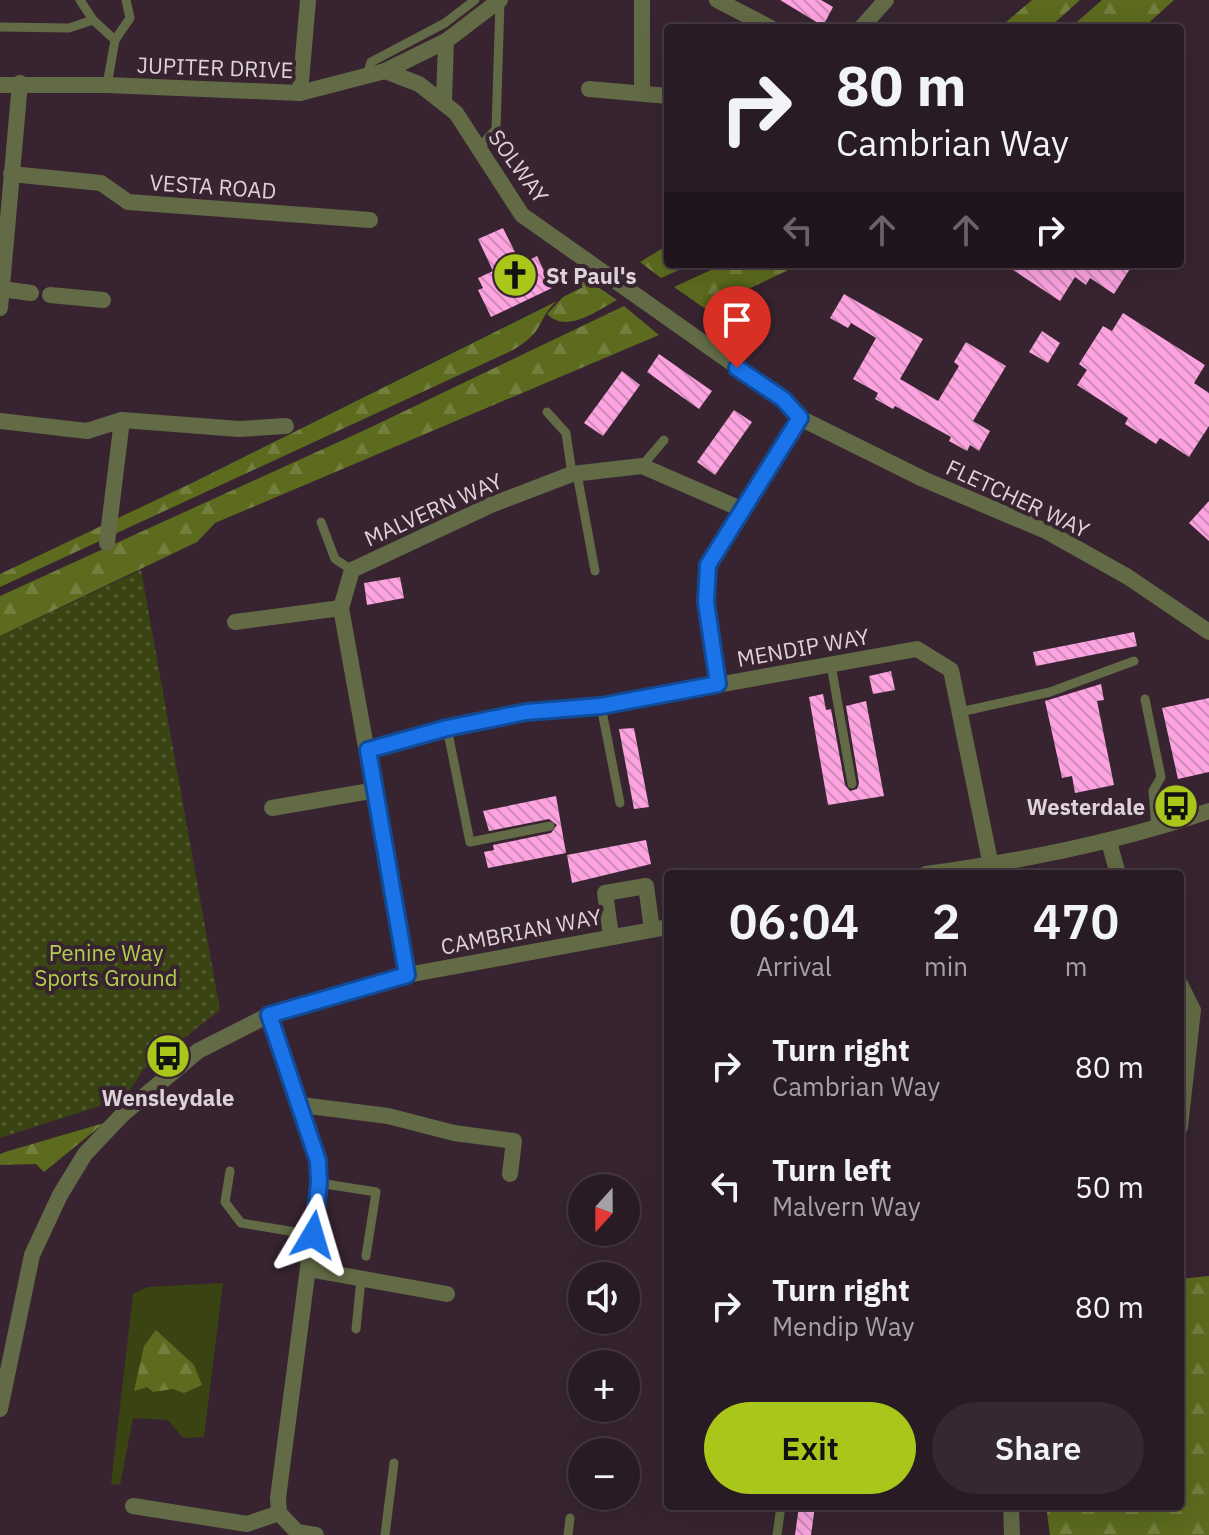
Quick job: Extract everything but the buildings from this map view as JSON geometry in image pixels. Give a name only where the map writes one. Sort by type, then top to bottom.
[{"type":"street","points":[[300,93],[308,0]]},
{"type":"street","name":"JUPITER DRIVE","points":[[0,85],[107,85],[300,93],[385,71],[446,41],[499,0]]},
{"type":"street","points":[[642,0],[642,92]]},
{"type":"street","points":[[717,0],[763,24]]},
{"type":"street","points":[[865,24],[886,0]]},
{"type":"street","points":[[444,100],[446,41]]},
{"type":"street","name":"SOLWAY","points":[[385,71],[419,84],[444,100],[456,113],[522,215],[668,321],[783,399],[800,418]]},
{"type":"street","points":[[0,308],[7,185],[20,83]]},
{"type":"street","points":[[589,89],[664,95]]},
{"type":"street","name":"VESTA ROAD","points":[[7,185],[101,183],[128,202],[370,220]]},
{"type":"street","points":[[2,289],[31,293]]},
{"type":"street","points":[[50,295],[103,300]]},
{"type":"street","points":[[718,684],[706,602],[708,565],[800,418]]},
{"type":"street","name":"FLETCHER WAY","points":[[800,418],[923,479],[1048,532],[1128,577],[1209,632]]},
{"type":"street","points":[[0,421],[87,431],[122,420],[239,429],[286,426]]},
{"type":"street","points":[[107,543],[122,420]]},
{"type":"street","points":[[642,466],[741,509]]},
{"type":"street","name":"MALVERN WAY","points":[[407,975],[341,608],[352,570],[491,505],[574,474],[642,466]]},
{"type":"street","points":[[235,622],[341,608]]},
{"type":"street","name":"MENDIP WAY","points":[[368,750],[447,728],[526,712],[601,706],[917,649],[951,670],[991,866]]},
{"type":"street","points":[[272,808],[376,790]]},
{"type":"street","points":[[958,870],[1109,842],[1209,811]]},
{"type":"street","points":[[1109,842],[1117,870]]},
{"type":"street","points":[[611,936],[605,893],[646,886],[660,928]]},
{"type":"street","name":"CAMBRIAN WAY","points":[[0,1409],[32,1255],[60,1195],[85,1154],[123,1114],[198,1051],[269,1015],[407,975],[660,928]]},
{"type":"street","points":[[1184,992],[1193,1010],[1185,1051]]},
{"type":"street","points":[[269,1015],[318,1161],[319,1183],[313,1235],[278,1498],[279,1513],[297,1532],[316,1535]]},
{"type":"street","points":[[301,1105],[388,1116],[454,1133],[514,1141],[510,1174]]},
{"type":"street","points":[[308,1269],[447,1294]]},
{"type":"street","points":[[133,1506],[247,1524],[279,1513]]},
{"type":"street","points":[[1011,1510],[1012,1535]]},
{"type":"lane","points":[[80,0],[93,20],[115,40]]},
{"type":"lane","points":[[107,85],[115,40],[130,18],[126,0]]},
{"type":"lane","points":[[366,78],[371,62],[445,23],[475,0]]},
{"type":"lane","points":[[478,149],[496,129],[499,0]]},
{"type":"lane","points":[[0,27],[69,28],[93,20]]},
{"type":"lane","points":[[547,412],[566,433],[595,571]]},
{"type":"lane","points":[[642,466],[664,440]]},
{"type":"lane","points":[[321,522],[335,559],[352,570]]},
{"type":"lane","points":[[960,712],[1050,692],[1134,661]]},
{"type":"lane","points":[[831,665],[852,784]]},
{"type":"lane","points":[[1145,699],[1161,777],[1153,791],[1156,829]]},
{"type":"lane","points":[[601,706],[620,803]]},
{"type":"lane","points":[[447,728],[470,842],[550,826]]},
{"type":"lane","points":[[230,1171],[225,1202],[241,1223],[313,1235]]},
{"type":"lane","points":[[319,1183],[376,1192],[366,1256]]},
{"type":"lane","points":[[356,1329],[361,1279]]},
{"type":"lane","points":[[385,1535],[394,1463]]},
{"type":"lane","points":[[777,1535],[780,1510]]},
{"type":"lane","points":[[568,1535],[570,1518]]},
{"type":"green space","points":[[1032,0],[1080,0],[1053,24],[1004,24]]},
{"type":"green space","points":[[1102,0],[1174,0],[1147,24],[1075,24]]},
{"type":"green space","points":[[664,247],[664,268],[683,268],[661,278],[640,262]]},
{"type":"green space","points":[[715,268],[793,268],[717,304],[718,313],[714,315],[674,287]]},
{"type":"green space","points":[[583,277],[617,300],[591,315],[572,321],[555,320],[547,314],[563,297],[583,287],[580,279]]},
{"type":"green space","points":[[557,301],[531,337],[513,350],[0,587],[0,574],[194,482]]},
{"type":"green space","points":[[624,306],[659,335],[215,523],[197,542],[0,636],[0,596],[367,429]]},
{"type":"green space","name":"Penine Way Sports Ground","points":[[141,570],[220,1010],[143,1070],[125,1098],[0,1138],[0,636]]},
{"type":"green space","points":[[104,1123],[44,1172],[36,1164],[0,1165],[0,1154]]},
{"type":"green space","points":[[1209,1276],[1209,1535],[1050,1535],[1047,1510],[1184,1510],[1184,1279]]},
{"type":"green space","points":[[223,1283],[204,1437],[183,1438],[168,1420],[133,1418],[120,1485],[111,1484],[133,1294],[147,1287]]},
{"type":"green space","points":[[156,1330],[194,1365],[202,1385],[184,1393],[173,1389],[153,1392],[147,1387],[134,1391],[144,1346]]},
{"type":"place","name":"St Paul's","points":[[515,275]]},
{"type":"place","name":"Westerdale","points":[[1176,806]]},
{"type":"place","name":"Wensleydale","points":[[168,1056]]},
{"type":"route","points":[[313,1235],[319,1183],[318,1161],[269,1015],[407,975],[368,750],[447,728],[526,712],[601,706],[718,684],[706,602],[708,565],[800,418],[783,399],[737,368]]}]
